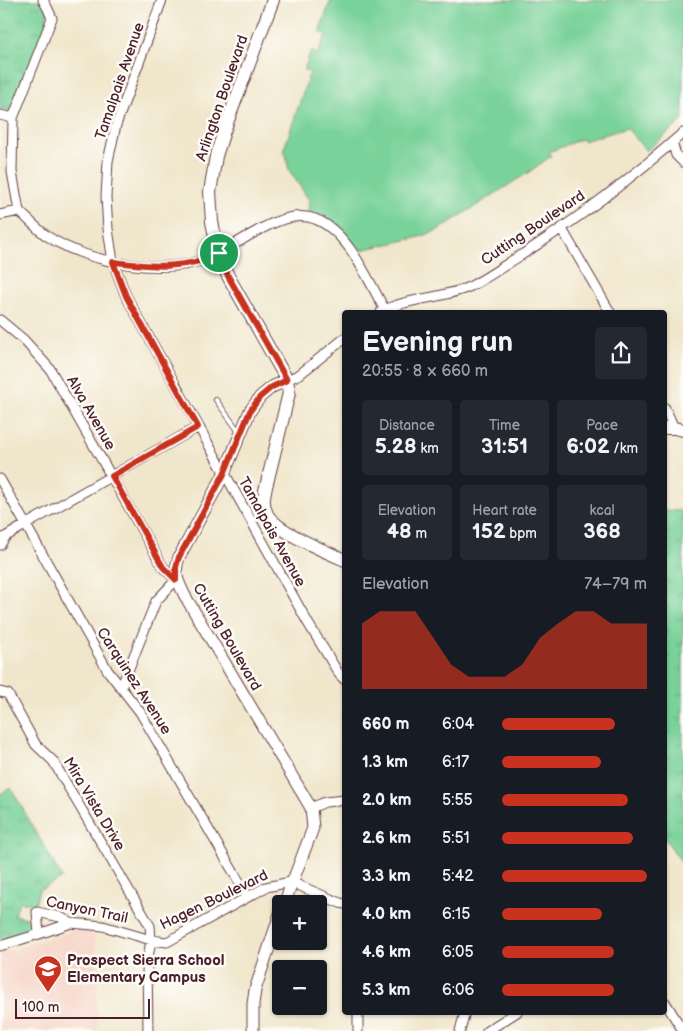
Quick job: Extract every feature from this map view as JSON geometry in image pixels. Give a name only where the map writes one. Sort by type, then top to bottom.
[{"type":"main road","name":"Arlington Boulevard","points":[[273,0],[216,156],[210,192],[212,222],[219,253],[228,276],[287,380]]},
{"type":"main road","points":[[287,380],[289,392],[265,491],[264,506],[267,514],[276,524],[342,559]]},
{"type":"street","points":[[43,0],[52,18],[13,118],[12,172],[18,211],[46,236],[80,254],[113,262],[177,266],[195,262],[219,253],[282,219],[296,216],[313,218],[331,228],[346,244],[382,310]]},
{"type":"street","name":"Tamalpais Avenue","points":[[162,0],[116,125],[108,161],[106,197],[108,230],[113,262],[126,296],[198,427],[308,623],[342,677]]},
{"type":"street","points":[[0,115],[13,118]]},
{"type":"street","name":"Cutting Boulevard","points":[[386,310],[398,305],[456,293],[473,285],[562,229],[683,133]]},
{"type":"street","points":[[672,142],[683,146]]},
{"type":"street","points":[[672,142],[676,155],[683,162]]},
{"type":"street","points":[[0,216],[18,211]]},
{"type":"street","points":[[562,229],[609,310]]},
{"type":"street","name":"Alva Avenue","points":[[0,320],[24,340],[50,369],[163,567],[176,580]]},
{"type":"street","name":"Cutting Boulevard","points":[[311,808],[176,580],[176,567],[179,557],[224,474],[250,411],[260,397],[272,387],[300,374],[342,340]]},
{"type":"street","points":[[667,413],[674,429]]},
{"type":"street","points":[[0,544],[5,537],[25,525],[198,427]]},
{"type":"street","name":"Carquinez Avenue","points":[[0,479],[108,671],[140,712],[248,897]]},
{"type":"street","points":[[121,688],[156,601],[167,592],[176,580]]},
{"type":"street","name":"Mira Vista Drive","points":[[0,692],[8,694],[36,745],[53,761],[150,926],[151,940]]},
{"type":"street","points":[[287,895],[313,828],[311,808],[325,802],[342,800]]},
{"type":"street","points":[[291,882],[342,903]]},
{"type":"street","name":"Hagen Boulevard","points":[[148,1031],[147,964],[151,940],[167,942],[266,888],[291,882]]},
{"type":"street","name":"Canyon Trail","points":[[40,934],[37,912],[60,917],[71,922],[103,926],[151,940]]},
{"type":"street","points":[[0,946],[71,922]]},
{"type":"street","points":[[253,1031],[255,990],[272,938]]},
{"type":"street","points":[[667,1005],[683,1031]]},
{"type":"street","points":[[358,1015],[358,1031]]},
{"type":"street","points":[[460,1031],[464,1015]]},
{"type":"street","points":[[487,1031],[512,1015]]},
{"type":"lane","points":[[216,400],[241,434]]},
{"type":"shaded area","name":"Prospect Sierra School Elementary Campus","points":[[78,929],[95,933],[98,1031],[0,1031],[0,954]]},
{"type":"green space","points":[[0,0],[42,0],[48,10],[46,25],[8,113],[0,111]]},
{"type":"green space","points":[[331,0],[683,0],[683,120],[646,151],[627,128],[583,141],[581,139],[549,152],[551,156],[529,172],[438,230],[420,237],[356,251],[337,227],[323,216],[308,211],[309,200],[289,170],[284,149],[310,72],[304,70],[311,51],[318,54],[326,34],[319,32]]},
{"type":"green space","points":[[667,510],[683,511],[683,864],[667,842]]},
{"type":"green space","points":[[11,788],[62,878],[39,890],[35,905],[20,901],[14,915],[38,920],[39,934],[0,947],[0,794]]},
{"type":"place","name":"Prospect Sierra School Elementary Campus","points":[[48,993]]},
{"type":"route","points":[[219,253],[228,276],[282,368],[287,380],[272,387],[260,397],[250,411],[224,474],[179,557],[176,567],[176,580],[163,567],[112,476],[198,427],[126,296],[113,262],[177,266],[195,262],[219,253]]}]
